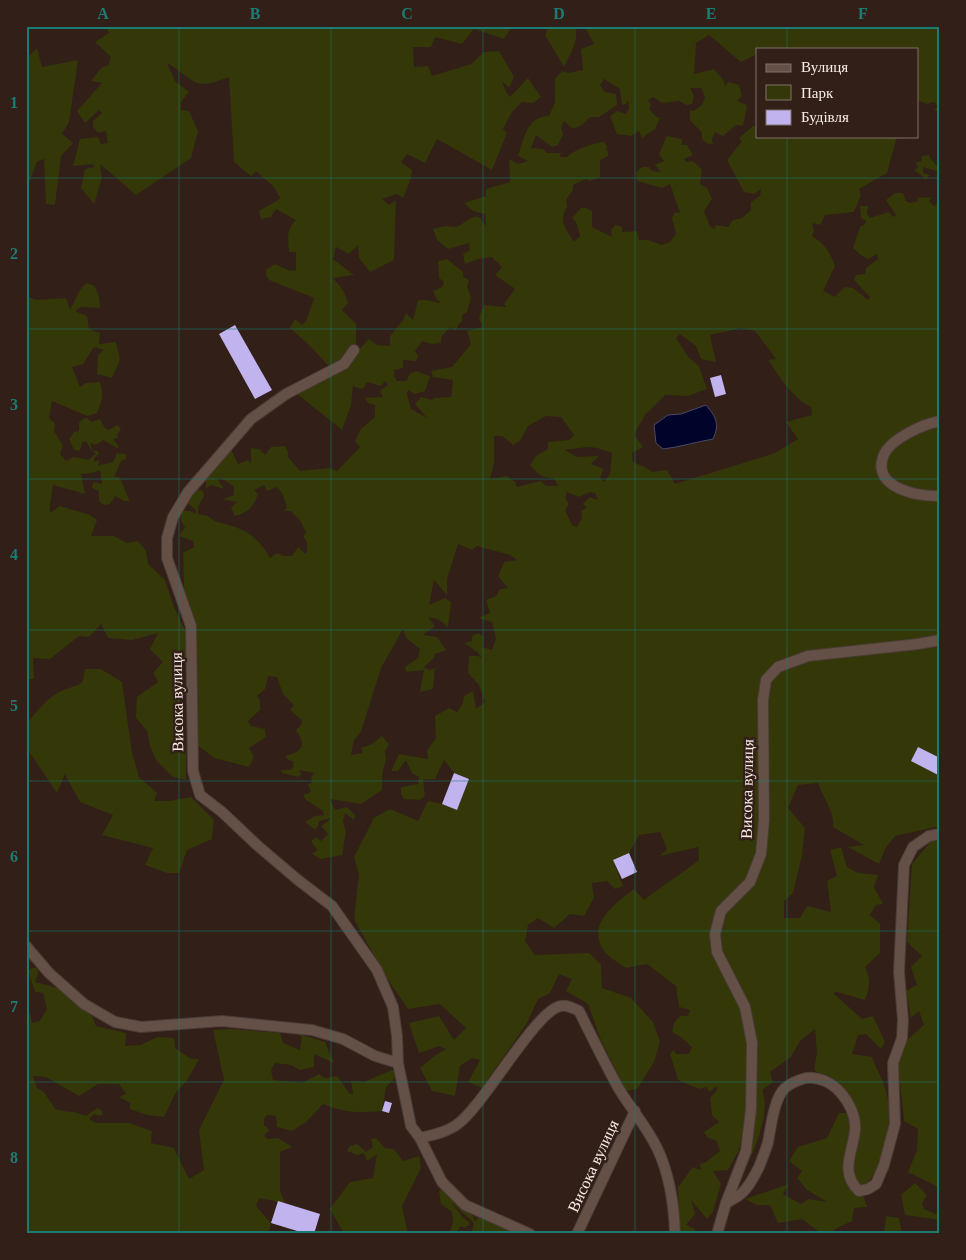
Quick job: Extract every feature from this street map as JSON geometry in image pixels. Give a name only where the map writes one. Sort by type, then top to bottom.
[{"type":"street","name":"Висока вулиця","points":[[354,350],[344,364],[286,394],[251,419],[188,492],[172,517],[167,538],[167,558],[191,626],[193,770],[200,795],[222,812],[298,880],[332,906],[377,970],[393,1007],[398,1036],[398,1064],[411,1126],[420,1138],[442,1182],[465,1204],[530,1234]]},
{"type":"street","points":[[940,421],[898,438],[883,455],[881,464],[885,477],[898,489],[927,496],[940,496]]},
{"type":"street","name":"Висока вулиця","points":[[717,1234],[726,1203],[746,1151],[751,1109],[752,1043],[745,1007],[717,952],[714,934],[721,911],[750,882],[761,854],[764,820],[763,700],[766,680],[778,666],[808,656],[940,640]]},
{"type":"street","points":[[726,1203],[743,1192],[758,1168],[768,1144],[774,1110],[784,1088],[798,1080],[810,1078],[823,1080],[837,1089],[854,1114],[855,1130],[848,1155],[849,1172],[853,1185],[859,1191],[868,1189],[876,1184],[884,1165],[895,1124],[893,1063],[902,1038],[903,1020],[899,972],[904,865],[913,847],[928,836],[940,834]]},
{"type":"street","points":[[26,946],[49,973],[84,1004],[115,1022],[141,1027],[222,1021],[312,1030],[343,1039],[375,1056],[398,1064]]},
{"type":"street","name":"Висока вулиця","points":[[420,1138],[440,1133],[458,1124],[476,1106],[538,1022],[554,1008],[568,1006],[579,1010],[620,1091],[635,1111],[657,1148],[669,1180],[674,1210],[675,1234]]},
{"type":"street","name":"Висока вулиця","points":[[577,1234],[635,1111]]},
{"type":"green space","points":[[105,26],[512,26],[504,39],[474,29],[462,44],[435,37],[431,47],[413,47],[414,67],[428,66],[432,76],[471,64],[484,52],[499,51],[514,77],[509,88],[502,81],[510,97],[528,78],[541,97],[533,103],[522,102],[512,112],[503,129],[507,133],[492,170],[437,139],[425,163],[407,154],[401,162],[412,170],[403,198],[397,194],[382,199],[389,205],[396,200],[394,260],[370,272],[359,258],[358,245],[349,254],[336,247],[333,259],[354,275],[333,278],[343,290],[348,303],[342,310],[356,324],[356,349],[358,351],[369,339],[377,345],[390,346],[390,336],[403,320],[406,313],[413,320],[418,301],[424,300],[441,303],[433,291],[442,287],[444,282],[439,278],[438,261],[447,259],[463,272],[463,277],[469,280],[467,286],[471,298],[467,312],[462,315],[462,321],[456,331],[450,327],[441,337],[441,343],[432,344],[422,341],[415,351],[418,356],[416,361],[403,360],[403,368],[394,370],[394,376],[397,381],[407,381],[409,374],[416,371],[430,376],[425,391],[415,394],[408,390],[407,394],[411,409],[427,418],[415,404],[421,397],[432,400],[434,398],[451,397],[453,380],[433,377],[431,371],[452,367],[471,344],[467,331],[482,327],[479,317],[484,305],[506,307],[504,304],[515,289],[495,275],[502,267],[492,257],[478,259],[465,264],[463,254],[470,250],[469,243],[448,249],[437,240],[433,229],[445,226],[457,227],[478,216],[486,226],[485,214],[473,211],[464,203],[486,196],[486,189],[510,182],[509,159],[518,164],[528,161],[518,156],[522,142],[531,124],[542,117],[549,116],[555,102],[555,79],[562,71],[568,73],[583,70],[581,49],[594,44],[586,29],[576,28],[575,44],[564,67],[545,35],[549,26],[940,26],[940,112],[934,110],[938,106],[934,102],[927,104],[918,100],[918,48],[756,48],[756,54],[741,62],[709,35],[696,43],[694,74],[714,69],[724,81],[725,86],[729,82],[739,85],[742,96],[737,101],[747,105],[743,126],[736,125],[723,136],[715,132],[712,139],[713,145],[706,143],[702,139],[702,133],[690,120],[690,110],[694,111],[702,105],[705,97],[701,88],[690,88],[694,96],[692,104],[687,105],[679,101],[662,103],[653,97],[648,100],[651,105],[649,109],[655,116],[660,118],[655,129],[642,138],[639,131],[631,136],[617,134],[610,116],[617,111],[626,114],[629,108],[628,100],[626,104],[622,105],[620,89],[604,79],[600,85],[605,92],[616,94],[617,105],[599,117],[590,117],[582,125],[573,129],[564,121],[561,128],[563,134],[558,145],[552,147],[536,135],[531,148],[543,149],[547,153],[561,153],[560,157],[567,157],[579,149],[595,144],[604,142],[607,147],[608,156],[600,160],[600,177],[589,181],[586,179],[573,185],[573,190],[566,200],[567,207],[564,212],[563,221],[574,242],[580,236],[576,222],[572,218],[581,208],[586,208],[592,211],[592,227],[612,237],[611,230],[615,225],[622,227],[622,232],[637,231],[639,240],[648,240],[662,245],[670,242],[676,234],[672,218],[675,212],[680,213],[670,184],[662,188],[637,181],[636,172],[642,167],[649,167],[652,171],[661,172],[655,165],[664,161],[659,154],[667,136],[682,139],[682,145],[687,145],[693,155],[684,159],[686,162],[693,161],[702,170],[700,184],[707,188],[712,199],[704,211],[710,226],[714,229],[716,225],[728,227],[733,220],[742,218],[751,210],[751,202],[760,196],[761,189],[754,194],[744,192],[727,160],[742,141],[739,138],[753,126],[756,127],[756,138],[896,138],[887,173],[859,189],[861,195],[854,212],[825,215],[820,225],[812,223],[814,231],[812,236],[826,249],[835,266],[823,291],[835,297],[844,287],[853,288],[868,300],[870,297],[854,280],[856,275],[865,274],[866,268],[878,259],[877,254],[868,259],[853,248],[860,227],[866,221],[861,218],[860,206],[868,206],[867,214],[870,218],[889,212],[893,217],[896,215],[886,200],[895,193],[903,193],[906,201],[910,203],[919,201],[917,198],[931,197],[929,201],[934,206],[940,202],[940,826],[895,836],[885,849],[879,864],[848,847],[864,845],[833,827],[830,810],[818,783],[798,785],[788,808],[805,828],[802,855],[793,893],[784,901],[784,918],[800,918],[807,906],[831,912],[827,881],[837,876],[830,850],[841,847],[847,867],[858,873],[878,875],[874,887],[883,904],[876,905],[870,915],[880,924],[880,953],[865,967],[869,983],[865,1000],[837,992],[833,993],[862,1019],[873,1016],[885,1042],[881,1049],[866,1034],[858,1035],[852,1054],[872,1057],[887,1096],[891,1112],[890,1126],[882,1158],[864,1190],[867,1207],[854,1208],[852,1221],[835,1229],[833,1234],[822,1234],[802,1219],[778,1223],[770,1205],[757,1205],[745,1199],[789,1184],[783,1194],[801,1204],[809,1199],[827,1202],[807,1190],[797,1178],[802,1171],[789,1161],[798,1147],[827,1138],[839,1113],[857,1113],[853,1101],[832,1082],[814,1070],[817,1052],[815,1029],[800,1041],[791,1057],[770,1072],[773,1082],[762,1090],[765,1100],[764,1113],[758,1140],[735,1189],[754,1130],[746,1121],[739,1150],[728,1170],[713,1171],[721,1184],[713,1212],[707,1219],[691,1200],[695,1214],[686,1225],[695,1229],[695,1234],[679,1234],[678,1187],[693,1167],[701,1170],[700,1164],[706,1162],[720,1151],[716,1140],[708,1138],[704,1132],[719,1122],[712,1115],[710,1098],[717,1090],[716,1086],[710,1092],[706,1087],[699,1089],[678,1080],[670,1054],[674,1050],[676,1054],[689,1054],[692,1047],[672,1032],[674,1023],[680,1016],[688,1016],[690,1010],[679,1007],[676,986],[647,964],[626,968],[606,954],[599,939],[599,930],[606,914],[619,900],[634,889],[644,900],[699,860],[698,847],[660,856],[667,849],[660,832],[639,835],[629,853],[613,860],[623,886],[615,889],[607,881],[592,883],[594,898],[584,916],[570,914],[554,928],[538,918],[528,925],[525,941],[535,955],[589,953],[601,965],[602,988],[631,998],[653,1022],[660,1042],[654,1062],[637,1089],[626,1091],[600,1038],[588,1004],[566,991],[572,979],[559,974],[550,993],[538,999],[527,1023],[482,1088],[468,1082],[480,1060],[472,1058],[460,1066],[455,1096],[432,1091],[420,1068],[446,1049],[439,1046],[419,1053],[409,1023],[439,1016],[454,1040],[466,1028],[440,1004],[408,1009],[384,974],[354,919],[359,874],[354,857],[374,818],[390,809],[418,821],[428,801],[457,810],[469,779],[454,773],[444,760],[435,779],[423,779],[425,796],[420,800],[404,799],[401,794],[401,787],[418,784],[419,777],[412,773],[406,760],[398,771],[391,771],[399,754],[428,759],[427,750],[436,738],[435,716],[449,708],[457,712],[463,703],[464,696],[473,691],[476,709],[485,702],[479,685],[468,673],[469,656],[482,658],[464,643],[472,641],[472,636],[478,633],[484,637],[482,647],[492,650],[496,639],[492,622],[478,618],[490,613],[486,600],[496,596],[500,589],[508,588],[498,576],[504,562],[517,560],[510,555],[477,546],[472,550],[458,544],[447,579],[447,595],[434,580],[429,605],[445,598],[451,602],[448,627],[438,619],[428,617],[435,626],[423,635],[437,637],[446,650],[435,654],[434,658],[424,667],[429,670],[435,668],[433,689],[420,692],[424,670],[406,672],[405,667],[418,658],[420,649],[406,638],[403,629],[381,668],[361,732],[354,740],[351,755],[363,753],[361,748],[372,744],[382,736],[389,744],[385,751],[386,760],[382,774],[382,790],[361,804],[330,799],[335,810],[347,807],[355,815],[354,820],[345,813],[343,821],[346,832],[342,855],[321,859],[312,854],[317,850],[311,841],[316,837],[321,841],[328,834],[321,826],[332,818],[319,821],[315,830],[305,822],[315,816],[324,815],[323,811],[306,800],[303,795],[311,792],[308,784],[312,783],[311,777],[314,773],[299,770],[301,774],[299,777],[282,773],[281,770],[290,770],[294,767],[293,761],[288,760],[285,756],[301,748],[302,744],[296,730],[301,725],[302,720],[290,710],[294,705],[283,694],[277,677],[268,676],[265,689],[257,696],[260,700],[260,710],[248,721],[251,726],[265,729],[266,737],[249,748],[254,757],[249,767],[214,758],[195,743],[191,620],[196,623],[184,590],[183,553],[194,547],[193,541],[179,536],[185,527],[181,521],[180,511],[190,511],[196,514],[196,510],[187,503],[196,489],[203,491],[204,496],[198,507],[198,514],[208,516],[214,521],[234,526],[253,536],[270,558],[277,553],[284,556],[292,556],[298,547],[305,554],[307,542],[303,536],[306,533],[301,522],[291,511],[284,511],[287,507],[282,493],[277,487],[267,491],[264,485],[254,490],[258,494],[255,502],[247,511],[235,516],[231,508],[237,502],[223,499],[234,495],[234,487],[223,479],[217,478],[224,489],[211,485],[206,488],[206,477],[231,449],[238,464],[248,460],[251,464],[251,448],[259,449],[265,455],[271,447],[285,446],[288,457],[300,471],[329,468],[337,471],[360,447],[355,441],[361,429],[375,417],[375,405],[368,403],[365,398],[383,397],[380,391],[388,385],[386,381],[380,386],[367,382],[363,389],[353,385],[351,405],[342,430],[296,393],[334,372],[290,328],[295,319],[302,325],[306,321],[314,298],[269,280],[266,275],[266,270],[275,264],[290,271],[296,270],[296,252],[289,252],[288,239],[289,231],[296,220],[276,209],[271,217],[261,219],[259,211],[280,198],[274,187],[256,171],[251,176],[234,162],[229,77],[208,84],[201,84],[190,79],[167,63],[175,81],[189,92],[181,102],[181,110],[189,111],[198,131],[191,158],[136,195],[100,164],[102,178],[94,204],[81,188],[85,169],[95,167],[92,164],[73,166],[80,139],[98,137],[101,144],[108,143],[106,131],[98,133],[93,127],[93,121],[102,113],[99,110],[85,123],[77,111],[102,83],[91,81],[102,67],[108,66],[111,57],[95,42],[109,33]],"holes":[[[741,328],[755,331],[776,359],[768,360],[782,380],[798,398],[811,407],[812,415],[786,422],[798,439],[775,453],[675,484],[667,470],[652,472],[633,462],[632,453],[643,447],[634,435],[645,415],[665,395],[688,396],[707,389],[699,366],[688,357],[676,338],[680,334],[696,346],[701,359],[716,362],[710,335]],[[546,416],[561,417],[574,435],[569,440],[548,442],[548,449],[536,456],[530,465],[543,476],[554,478],[558,486],[546,486],[541,481],[517,487],[515,482],[507,476],[490,479],[494,463],[494,436],[502,436],[513,445],[520,441],[528,426]],[[587,447],[612,453],[610,474],[604,482],[600,478],[604,469],[591,464],[599,456],[577,457],[565,450]],[[567,492],[579,497],[590,492],[595,493],[598,500],[590,497],[583,504],[587,508],[581,511],[582,518],[577,527],[572,525],[565,510],[569,504],[565,498]]]},
{"type":"green space","points":[[37,48],[42,67],[78,60],[69,122],[62,134],[73,143],[61,156],[55,205],[46,204],[44,159],[37,162],[26,191],[26,59]]},
{"type":"green space","points":[[929,155],[938,169],[936,171],[923,167],[923,173],[930,175],[926,179],[914,170],[918,168],[916,162],[921,162],[922,156]]},
{"type":"green space","points":[[86,283],[95,286],[100,308],[81,307],[75,311],[87,316],[89,329],[100,333],[99,344],[116,342],[120,360],[112,378],[97,374],[98,355],[104,350],[94,347],[83,364],[72,367],[80,387],[86,383],[100,382],[102,398],[97,413],[87,416],[52,401],[49,418],[55,423],[54,431],[63,446],[60,454],[66,461],[74,457],[89,460],[96,453],[92,451],[86,441],[82,442],[80,451],[74,450],[69,439],[74,432],[79,431],[79,423],[83,419],[87,418],[92,422],[100,419],[108,430],[118,425],[121,430],[117,434],[118,438],[113,439],[119,447],[117,448],[103,440],[96,445],[90,443],[93,451],[98,451],[99,454],[94,458],[94,462],[99,460],[97,466],[113,462],[117,453],[126,454],[126,459],[121,461],[114,477],[119,477],[130,501],[124,501],[115,496],[110,504],[104,505],[99,501],[99,491],[92,488],[93,482],[102,484],[100,470],[81,474],[85,494],[53,485],[50,513],[60,506],[90,515],[97,520],[91,536],[114,536],[127,543],[138,541],[146,551],[148,564],[165,580],[174,607],[186,632],[188,654],[183,664],[178,692],[186,751],[186,780],[173,777],[156,760],[150,746],[147,731],[136,718],[137,697],[158,682],[153,673],[163,662],[150,649],[158,633],[132,640],[108,638],[101,624],[89,637],[79,636],[50,659],[33,658],[34,679],[26,679],[26,296],[37,300],[66,298],[70,310],[80,290]]},
{"type":"green space","points":[[85,669],[101,669],[122,682],[132,753],[139,777],[157,793],[154,801],[169,801],[191,797],[214,820],[212,839],[187,850],[179,873],[167,873],[145,865],[153,848],[102,835],[113,815],[80,802],[65,774],[57,793],[26,747],[27,723],[54,695],[82,683]]},
{"type":"green space","points":[[940,838],[940,1188],[908,1172],[917,1150],[918,1129],[904,1121],[898,1063],[906,1041],[924,1025],[919,1011],[911,1018],[906,991],[917,985],[911,967],[922,956],[907,942],[912,864],[932,840]]},
{"type":"green space","points":[[36,968],[39,971],[35,982],[58,988],[92,1016],[96,1026],[126,1033],[125,1046],[140,1045],[158,1037],[174,1038],[175,1048],[191,1059],[199,1059],[188,1079],[175,1094],[164,1117],[147,1115],[130,1109],[130,1103],[119,1097],[126,1094],[119,1084],[98,1084],[79,1096],[46,1077],[33,1076],[37,1088],[44,1092],[55,1109],[86,1116],[97,1108],[103,1114],[100,1116],[94,1114],[89,1119],[96,1123],[129,1123],[152,1131],[151,1143],[174,1148],[189,1179],[204,1170],[199,1130],[224,1080],[213,1030],[232,1029],[280,1033],[283,1043],[300,1050],[302,1037],[293,1032],[325,1042],[334,1063],[314,1054],[314,1067],[300,1070],[291,1065],[275,1063],[271,1070],[273,1080],[302,1083],[319,1074],[325,1078],[337,1076],[350,1094],[353,1094],[351,1081],[364,1082],[392,1070],[396,1073],[394,1079],[386,1087],[382,1111],[352,1112],[323,1104],[306,1122],[292,1131],[277,1127],[276,1116],[267,1115],[264,1119],[264,1126],[269,1131],[264,1135],[267,1139],[278,1138],[292,1147],[280,1152],[280,1191],[285,1203],[259,1198],[256,1206],[271,1223],[268,1234],[26,1234],[26,1013],[30,1013],[32,1023],[40,1021],[47,1009],[43,993],[35,992],[28,971]]},
{"type":"green space","points":[[376,1138],[385,1148],[394,1149],[403,1161],[419,1156],[421,1168],[402,1206],[408,1234],[344,1234],[330,1209],[350,1182],[373,1178],[377,1154],[367,1161],[364,1153],[357,1155],[347,1151],[350,1146],[357,1144],[366,1152],[373,1147],[371,1139]]},
{"type":"green space","points":[[915,1183],[927,1195],[922,1203],[924,1209],[940,1216],[940,1220],[905,1215],[901,1195]]},
{"type":"green space","points":[[443,1187],[470,1211],[475,1221],[480,1216],[522,1234],[471,1234],[474,1223],[451,1202],[470,1224],[465,1228],[461,1226],[458,1230],[459,1234],[449,1234],[453,1222],[452,1212],[441,1204],[439,1191]]},
{"type":"green space","points":[[886,1216],[899,1218],[902,1234],[884,1234]]},
{"type":"water","points":[[706,405],[716,421],[713,439],[663,449],[656,443],[654,425],[668,415],[681,414]]},
{"type":"building","points":[[235,325],[272,390],[255,399],[219,334]]},
{"type":"building","points":[[721,375],[726,394],[715,397],[710,378]]},
{"type":"building","points":[[918,747],[940,758],[940,776],[911,761]]},
{"type":"building","points":[[454,773],[469,779],[457,810],[442,804]]},
{"type":"building","points":[[629,853],[637,872],[622,879],[613,860]]},
{"type":"building","points":[[385,1101],[392,1103],[389,1113],[382,1111]]},
{"type":"building","points":[[278,1201],[320,1214],[314,1234],[307,1234],[271,1223]]}]
